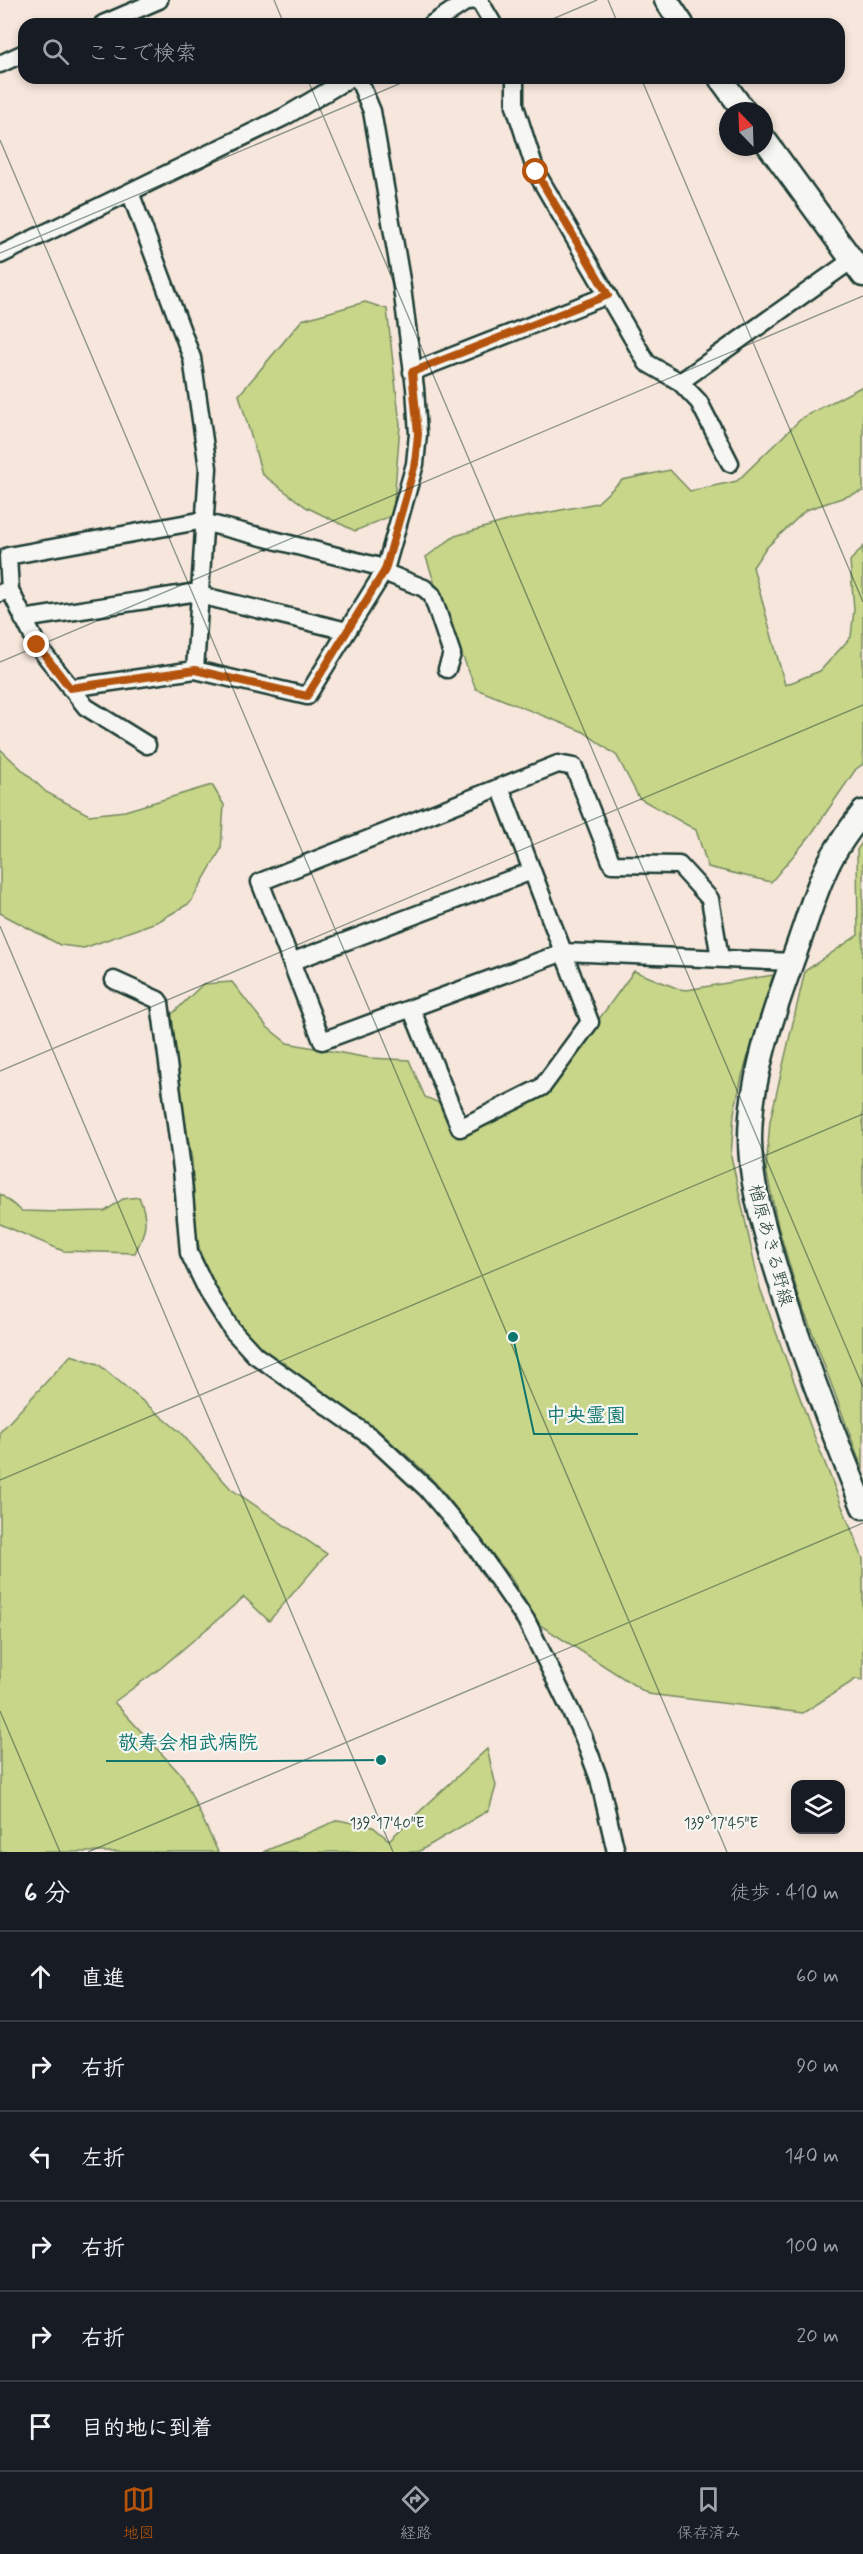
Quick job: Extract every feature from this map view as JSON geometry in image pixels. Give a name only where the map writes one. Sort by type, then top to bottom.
[{"type":"main road","points":[[666,0],[678,18]]},
{"type":"main road","points":[[724,84],[737,102]]},
{"type":"main road","points":[[773,151],[858,267]]},
{"type":"main road","name":"楢原あきる野線","points":[[863,812],[832,856],[777,1002],[754,1098],[750,1138],[751,1168],[757,1202],[796,1335],[863,1507]]},
{"type":"street","points":[[117,18],[159,0]]},
{"type":"street","points":[[441,18],[467,1],[478,0],[488,18]]},
{"type":"street","points":[[0,64],[18,56]]},
{"type":"street","points":[[0,255],[284,117],[340,84]]},
{"type":"street","points":[[70,688],[195,670],[307,696],[385,570],[415,464],[418,434],[400,280],[372,111],[361,84]]},
{"type":"street","points":[[515,84],[515,106],[536,172],[647,363],[680,382],[699,402],[730,463]]},
{"type":"street","points":[[130,192],[192,358],[208,468],[195,670]]},
{"type":"street","points":[[680,382],[858,267]]},
{"type":"street","points":[[412,372],[608,295]]},
{"type":"street","points":[[147,745],[86,707],[37,645],[5,591],[8,555],[199,521],[205,522],[385,570],[391,575],[424,588],[432,595],[452,654],[447,669]]},
{"type":"street","points":[[23,619],[191,593],[347,632]]},
{"type":"street","points":[[720,958],[710,899],[679,865],[612,864],[574,767],[558,764],[260,882],[322,1041],[564,952],[792,962]]},
{"type":"street","points":[[411,1008],[460,1128],[542,1087],[590,1022],[500,787]]},
{"type":"street","points":[[291,962],[532,871]]},
{"type":"street","points":[[114,980],[158,1000],[160,1004],[182,1169],[189,1253],[208,1292],[232,1330],[255,1355],[371,1437],[428,1489],[474,1545],[526,1620],[583,1736],[599,1779],[616,1852]]},
{"type":"green space","points":[[365,302],[387,309],[400,425],[393,515],[355,531],[306,507],[262,474],[239,395],[302,320]]},
{"type":"green space","points":[[863,386],[863,491],[806,510],[765,549],[753,567],[785,685],[820,671],[851,637],[854,609],[850,561],[863,547],[863,764],[856,769],[810,836],[771,882],[708,867],[696,830],[639,798],[617,756],[584,732],[476,689],[441,603],[426,557],[455,536],[510,520],[597,503],[622,480],[670,470],[690,491],[737,481],[803,417]]},
{"type":"green space","points":[[0,749],[46,792],[89,815],[125,811],[212,785],[224,805],[221,849],[190,903],[159,921],[84,948],[60,945],[0,913]]},
{"type":"green space","points":[[863,841],[863,1470],[798,1294],[778,1226],[766,1169],[770,1121],[805,971],[858,935],[857,850]]},
{"type":"green space","points":[[634,971],[687,990],[773,975],[742,1076],[734,1113],[731,1156],[760,1288],[811,1428],[863,1559],[863,1680],[856,1679],[803,1713],[648,1694],[540,1625],[509,1575],[424,1471],[404,1453],[315,1387],[261,1351],[237,1324],[218,1294],[201,1255],[196,1234],[192,1160],[167,1019],[203,984],[232,982],[267,1027],[287,1043],[369,1058],[409,1060],[425,1097],[449,1107],[457,1132],[546,1092]]},
{"type":"green space","points":[[0,1194],[22,1211],[60,1212],[105,1211],[123,1199],[139,1197],[145,1219],[144,1232],[135,1253],[63,1251],[0,1224]]},
{"type":"green space","points":[[71,1355],[98,1364],[180,1432],[231,1489],[327,1554],[269,1621],[244,1597],[162,1667],[114,1702],[183,1777],[218,1852],[0,1852],[0,1432]]},
{"type":"green space","points":[[487,1749],[496,1786],[489,1810],[418,1852],[263,1852],[338,1820],[373,1827],[389,1840]]},
{"type":"place","name":"中央霊園","points":[[513,1337]]},
{"type":"place","name":"敬寿会相武病院","points":[[381,1760]]},
{"type":"route","points":[[37,645],[70,688],[195,670],[307,696],[385,570],[415,464],[418,434],[412,372],[608,295],[536,172]]}]
